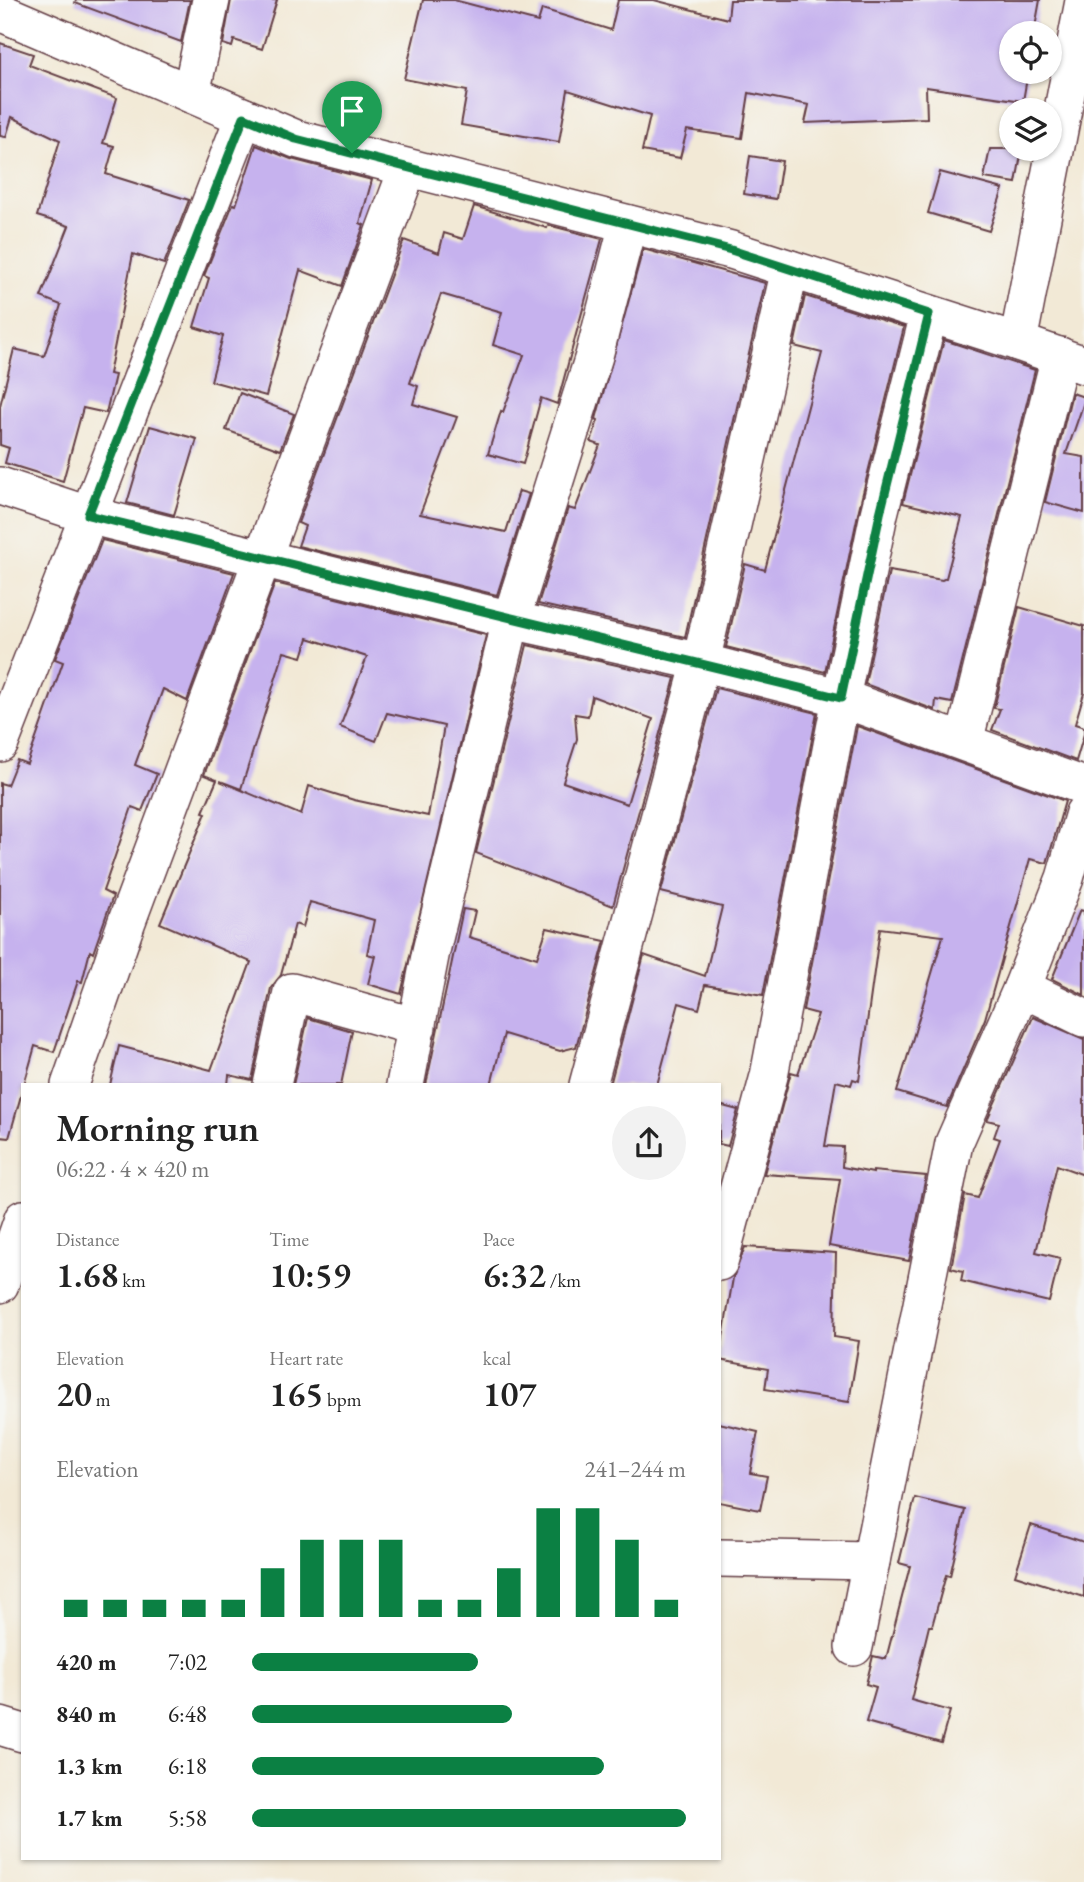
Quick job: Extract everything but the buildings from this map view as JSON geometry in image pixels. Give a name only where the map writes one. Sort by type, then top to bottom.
[{"type":"street","points":[[191,94],[211,0]]},
{"type":"street","points":[[0,12],[296,139],[628,224],[790,269],[1072,361],[964,743]]},
{"type":"street","points":[[1018,342],[1082,20]]},
{"type":"street","points":[[0,743],[244,117]]},
{"type":"street","points":[[70,1083],[127,921],[408,167]]},
{"type":"street","points":[[405,1083],[431,951],[511,620],[594,356],[628,224]]},
{"type":"street","points":[[589,1083],[701,662],[790,269]]},
{"type":"street","points":[[721,1255],[769,1076],[841,698],[880,514],[929,314]]},
{"type":"street","points":[[0,486],[88,515],[511,620],[701,662],[841,698],[1084,786]]},
{"type":"street","points":[[854,1647],[954,1143],[1022,988],[1065,878],[1084,813]]},
{"type":"street","points":[[1022,988],[1084,1018]]},
{"type":"street","points":[[272,1083],[292,992],[417,1027]]},
{"type":"street","points":[[0,1284],[21,1225]]},
{"type":"street","points":[[721,1558],[871,1561]]},
{"type":"street","points":[[0,1726],[21,1732]]},
{"type":"route","points":[[244,117],[296,139],[352,153],[731,250],[929,314],[880,514],[841,698],[701,662],[511,620],[88,515],[244,117]]}]
